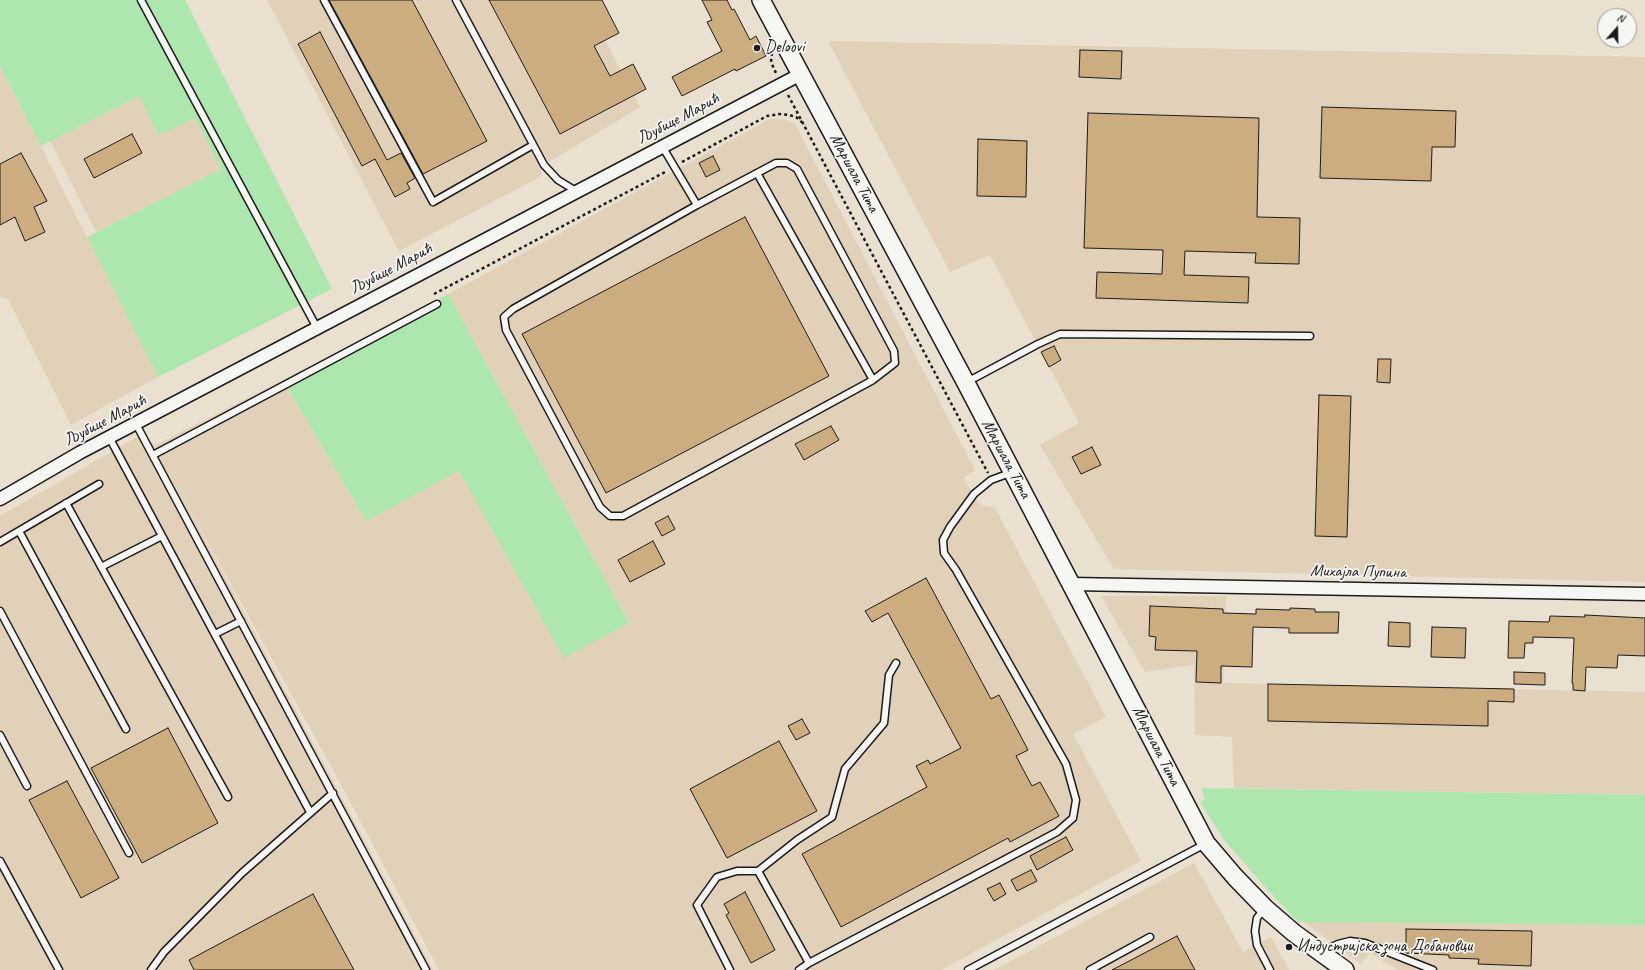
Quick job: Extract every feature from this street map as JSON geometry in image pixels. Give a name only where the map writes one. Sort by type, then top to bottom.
[{"type":"main road","name":"Маршала Тита","points":[[761,0],[966,383],[1206,843],[1234,877],[1265,908],[1319,953],[1345,970]]},
{"type":"street","name":"Љубице Марић","points":[[0,499],[80,452],[136,424],[576,191],[801,74]]},
{"type":"street","name":"Михајла Пупина","points":[[1071,584],[1645,594]]},
{"type":"lane","points":[[141,0],[317,328]]},
{"type":"lane","points":[[324,0],[433,202],[533,145]]},
{"type":"lane","points":[[456,0],[544,165],[558,180],[576,191]]},
{"type":"lane","points":[[662,146],[697,205]]},
{"type":"lane","points":[[776,163],[787,163],[797,169],[894,350],[896,363],[873,380],[623,516],[610,516],[600,508],[506,330],[504,317],[513,309],[697,205],[757,173],[776,163]]},
{"type":"lane","points":[[757,173],[873,380]]},
{"type":"lane","points":[[153,456],[437,304]]},
{"type":"lane","points":[[966,383],[1038,344],[1060,334],[1310,336]]},
{"type":"lane","points":[[136,424],[333,792],[426,970]]},
{"type":"lane","points":[[109,437],[310,812]]},
{"type":"lane","points":[[799,970],[808,963],[1057,832],[1073,818],[1076,800],[1066,764],[956,570],[944,553],[943,540],[950,527],[974,494],[991,480],[1012,472]]},
{"type":"lane","points":[[0,542],[99,484]]},
{"type":"lane","points":[[66,503],[228,798]]},
{"type":"lane","points":[[18,531],[126,729]]},
{"type":"lane","points":[[101,567],[162,536]]},
{"type":"lane","points":[[0,611],[2,620],[129,853]]},
{"type":"lane","points":[[215,634],[241,621]]},
{"type":"lane","points":[[730,970],[696,905],[717,877],[737,871],[758,871],[797,840],[832,817],[845,768],[884,723],[888,675],[896,663]]},
{"type":"lane","points":[[0,735],[27,786]]},
{"type":"lane","points":[[151,970],[164,952],[242,873],[333,792]]},
{"type":"lane","points":[[968,970],[1206,843]]},
{"type":"lane","points":[[0,861],[59,970]]},
{"type":"lane","points":[[758,871],[808,963]]},
{"type":"lane","points":[[1265,908],[1257,918],[1255,931],[1257,945],[1270,970]]},
{"type":"lane","points":[[1090,970],[1150,937]]},
{"type":"lane","points":[[1319,953],[1338,944],[1350,941],[1365,943],[1433,970]]},
{"type":"path","points":[[772,47],[771,62],[991,480]]},
{"type":"path","points":[[430,296],[767,116],[780,114],[789,115],[796,117],[805,125]]},
{"type":"shaded area","points":[[267,0],[584,0],[640,107],[544,165],[540,177],[399,251]]},
{"type":"shaded area","points":[[828,41],[1645,57],[1645,582],[1114,569],[1040,445],[1079,423],[990,255],[950,272]]},
{"type":"shaded area","points":[[0,66],[158,377],[71,425],[8,299],[0,297]]},
{"type":"shaded area","points":[[139,96],[195,117],[221,169],[96,232],[50,141]]},
{"type":"shaded area","points":[[770,119],[783,119],[795,124],[975,470],[963,478],[981,505],[995,508],[1106,717],[1073,734],[1141,861],[941,970],[439,970],[338,779],[176,484],[433,970],[0,970],[0,516],[137,437],[156,445],[283,380],[366,521],[459,470],[564,657],[629,623],[448,294]]},
{"type":"shaded area","points":[[1101,596],[1226,596],[1223,683],[1645,692],[1645,795],[1234,788],[1232,737],[1195,735],[1194,665],[1145,672]]},
{"type":"shaded area","points":[[1194,863],[1243,952],[1271,937],[1289,970],[994,970]]},
{"type":"shaded area","points":[[1304,922],[1645,925],[1645,970],[1398,970],[1370,953],[1361,964]]},
{"type":"green space","points":[[0,0],[185,0],[332,289],[158,377],[87,237],[221,169],[195,118],[159,135],[139,96],[41,146],[0,66]]},
{"type":"green space","points":[[448,294],[629,623],[564,658],[459,471],[366,521],[283,380]]},
{"type":"green space","points":[[1201,788],[1645,795],[1645,925],[1298,922],[1224,840],[1200,802],[1205,799]]},
{"type":"building","points":[[329,0],[412,0],[487,141],[423,174]]},
{"type":"building","points":[[489,0],[602,0],[619,33],[594,46],[610,76],[633,64],[646,89],[560,134]]},
{"type":"building","points":[[702,0],[727,0],[732,10],[734,9],[750,40],[756,36],[766,56],[736,71],[735,69],[682,96],[672,77],[722,51],[707,22],[712,20]]},
{"type":"building","points":[[320,32],[387,160],[401,153],[415,178],[407,183],[410,189],[395,197],[375,159],[362,166],[298,44]]},
{"type":"building","points":[[1080,50],[1122,51],[1121,79],[1079,77]]},
{"type":"building","points":[[1322,107],[1456,111],[1455,147],[1432,147],[1431,181],[1320,178]]},
{"type":"building","points":[[1088,113],[1259,118],[1257,217],[1300,218],[1299,264],[1255,263],[1256,253],[1185,251],[1184,275],[1249,277],[1248,303],[1096,298],[1097,272],[1162,274],[1163,250],[1084,248]]},
{"type":"building","points":[[132,134],[142,153],[94,178],[84,159]]},
{"type":"building","points":[[978,139],[1027,141],[1026,197],[977,196]]},
{"type":"building","points":[[21,153],[47,201],[34,207],[45,232],[25,241],[15,217],[0,225],[0,164]]},
{"type":"building","points":[[713,156],[720,170],[706,177],[699,163]]},
{"type":"building","points":[[745,217],[829,376],[606,493],[522,334]]},
{"type":"building","points":[[1054,346],[1061,360],[1049,367],[1041,352]]},
{"type":"building","points":[[1378,359],[1391,359],[1390,383],[1377,382]]},
{"type":"building","points":[[1319,395],[1351,396],[1347,537],[1315,536]]},
{"type":"building","points":[[831,426],[839,440],[804,460],[795,444]]},
{"type":"building","points":[[1092,447],[1101,465],[1081,474],[1072,457]]},
{"type":"building","points":[[668,516],[675,529],[662,536],[655,523]]},
{"type":"building","points":[[653,541],[665,564],[630,582],[618,560]]},
{"type":"building","points":[[926,578],[991,699],[999,695],[1028,750],[1016,756],[1032,786],[1040,782],[1059,816],[1010,842],[1008,838],[841,927],[802,854],[927,787],[916,766],[928,760],[930,764],[961,748],[888,613],[872,622],[865,611]]},
{"type":"building","points":[[1150,606],[1223,609],[1223,613],[1256,614],[1256,609],[1290,610],[1290,608],[1315,609],[1315,612],[1339,612],[1338,633],[1289,633],[1289,628],[1253,627],[1252,667],[1221,666],[1221,683],[1196,682],[1197,651],[1155,650],[1156,637],[1149,636]]},
{"type":"building","points":[[1585,615],[1645,618],[1645,656],[1618,655],[1617,668],[1586,667],[1585,691],[1573,690],[1574,638],[1533,637],[1533,643],[1525,643],[1524,658],[1508,658],[1509,621],[1549,622],[1550,616],[1585,617]]},
{"type":"building","points":[[1389,622],[1410,623],[1410,647],[1388,646]]},
{"type":"building","points":[[1432,627],[1466,628],[1465,658],[1431,657]]},
{"type":"building","points":[[1514,672],[1545,673],[1545,685],[1514,684]]},
{"type":"building","points":[[1268,684],[1514,689],[1514,702],[1488,701],[1488,726],[1268,721]]},
{"type":"building","points":[[802,719],[810,733],[796,740],[788,726]]},
{"type":"building","points":[[168,728],[218,823],[142,863],[91,768]]},
{"type":"building","points":[[779,741],[817,811],[727,858],[690,789]]},
{"type":"building","points":[[67,781],[119,878],[81,898],[29,800]]},
{"type":"building","points":[[1066,837],[1073,850],[1037,870],[1030,856]]},
{"type":"building","points":[[1031,870],[1037,881],[1017,891],[1011,880]]},
{"type":"building","points":[[1000,883],[1006,894],[994,901],[987,889]]},
{"type":"building","points":[[745,892],[775,950],[751,963],[726,915],[729,913],[724,904]]},
{"type":"building","points":[[313,894],[354,970],[194,970],[189,960]]},
{"type":"building","points":[[1406,929],[1532,931],[1531,966],[1478,964],[1479,959],[1449,958],[1449,955],[1406,953]]},
{"type":"building","points":[[1177,936],[1195,970],[1112,970]]},
{"type":"place","name":"Deloovi","points":[[757,48]]},
{"type":"place","name":"Индустријска зона Добановци","points":[[1289,947]]}]
